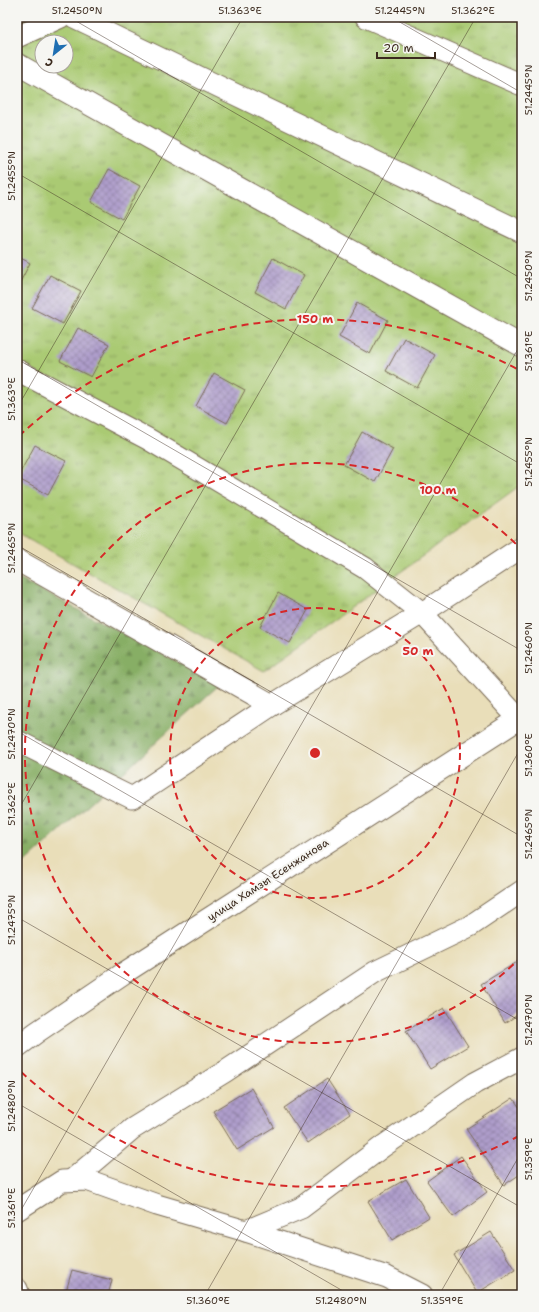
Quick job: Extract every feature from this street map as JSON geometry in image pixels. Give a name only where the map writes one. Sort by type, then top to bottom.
[{"type":"street","points":[[17,37],[61,17]]},
{"type":"street","points":[[74,17],[522,232]]},
{"type":"street","points":[[366,17],[522,85]]},
{"type":"street","points":[[17,64],[522,346]]},
{"type":"street","points":[[17,370],[148,439],[365,568],[422,613],[520,718]]},
{"type":"street","points":[[17,741],[132,798],[272,705],[422,613],[522,547]]},
{"type":"street","points":[[17,560],[272,705]]},
{"type":"street","name":"улица Хамзы Есенжанова","points":[[17,1047],[124,973],[520,718]]},
{"type":"street","points":[[72,1180],[132,1129],[226,1071],[375,972],[470,926],[522,891]]},
{"type":"street","points":[[246,1231],[301,1208],[382,1147],[475,1083],[522,1058]]},
{"type":"street","points":[[17,1210],[62,1181],[87,1180],[157,1204],[387,1277],[422,1295]]},
{"type":"street","points":[[17,1289],[20,1295]]},
{"type":"green space","points":[[17,17],[522,17],[522,484],[264,671],[17,532]]},
{"type":"green space","points":[[17,578],[220,684],[17,870]]},
{"type":"building","points":[[109,169],[140,186],[122,219],[91,202]]},
{"type":"building","points":[[17,256],[30,263],[17,288]]},
{"type":"building","points":[[273,258],[304,275],[286,309],[255,292]]},
{"type":"building","points":[[50,275],[81,291],[63,324],[32,308]]},
{"type":"building","points":[[357,303],[388,320],[370,354],[339,337]]},
{"type":"building","points":[[78,328],[109,344],[91,377],[60,361]]},
{"type":"building","points":[[404,338],[435,355],[417,388],[386,371]]},
{"type":"building","points":[[214,373],[245,390],[227,423],[196,406]]},
{"type":"building","points":[[362,432],[393,449],[375,482],[344,465]]},
{"type":"building","points":[[35,445],[66,461],[48,495],[17,478]]},
{"type":"building","points":[[278,593],[308,610],[290,643],[260,627]]},
{"type":"building","points":[[519,961],[522,967],[522,1012],[505,1023],[481,984]]},
{"type":"building","points":[[444,1008],[468,1046],[430,1069],[406,1031]]},
{"type":"building","points":[[327,1079],[350,1114],[308,1143],[284,1108]]},
{"type":"building","points":[[251,1088],[274,1127],[237,1150],[213,1111]]},
{"type":"building","points":[[513,1098],[522,1111],[522,1173],[504,1185],[466,1129]]},
{"type":"building","points":[[461,1156],[487,1192],[453,1217],[427,1181]]},
{"type":"building","points":[[406,1179],[429,1217],[392,1240],[368,1201]]},
{"type":"building","points":[[491,1232],[515,1270],[477,1293],[454,1255]]},
{"type":"building","points":[[72,1270],[112,1280],[108,1295],[65,1295]]}]
